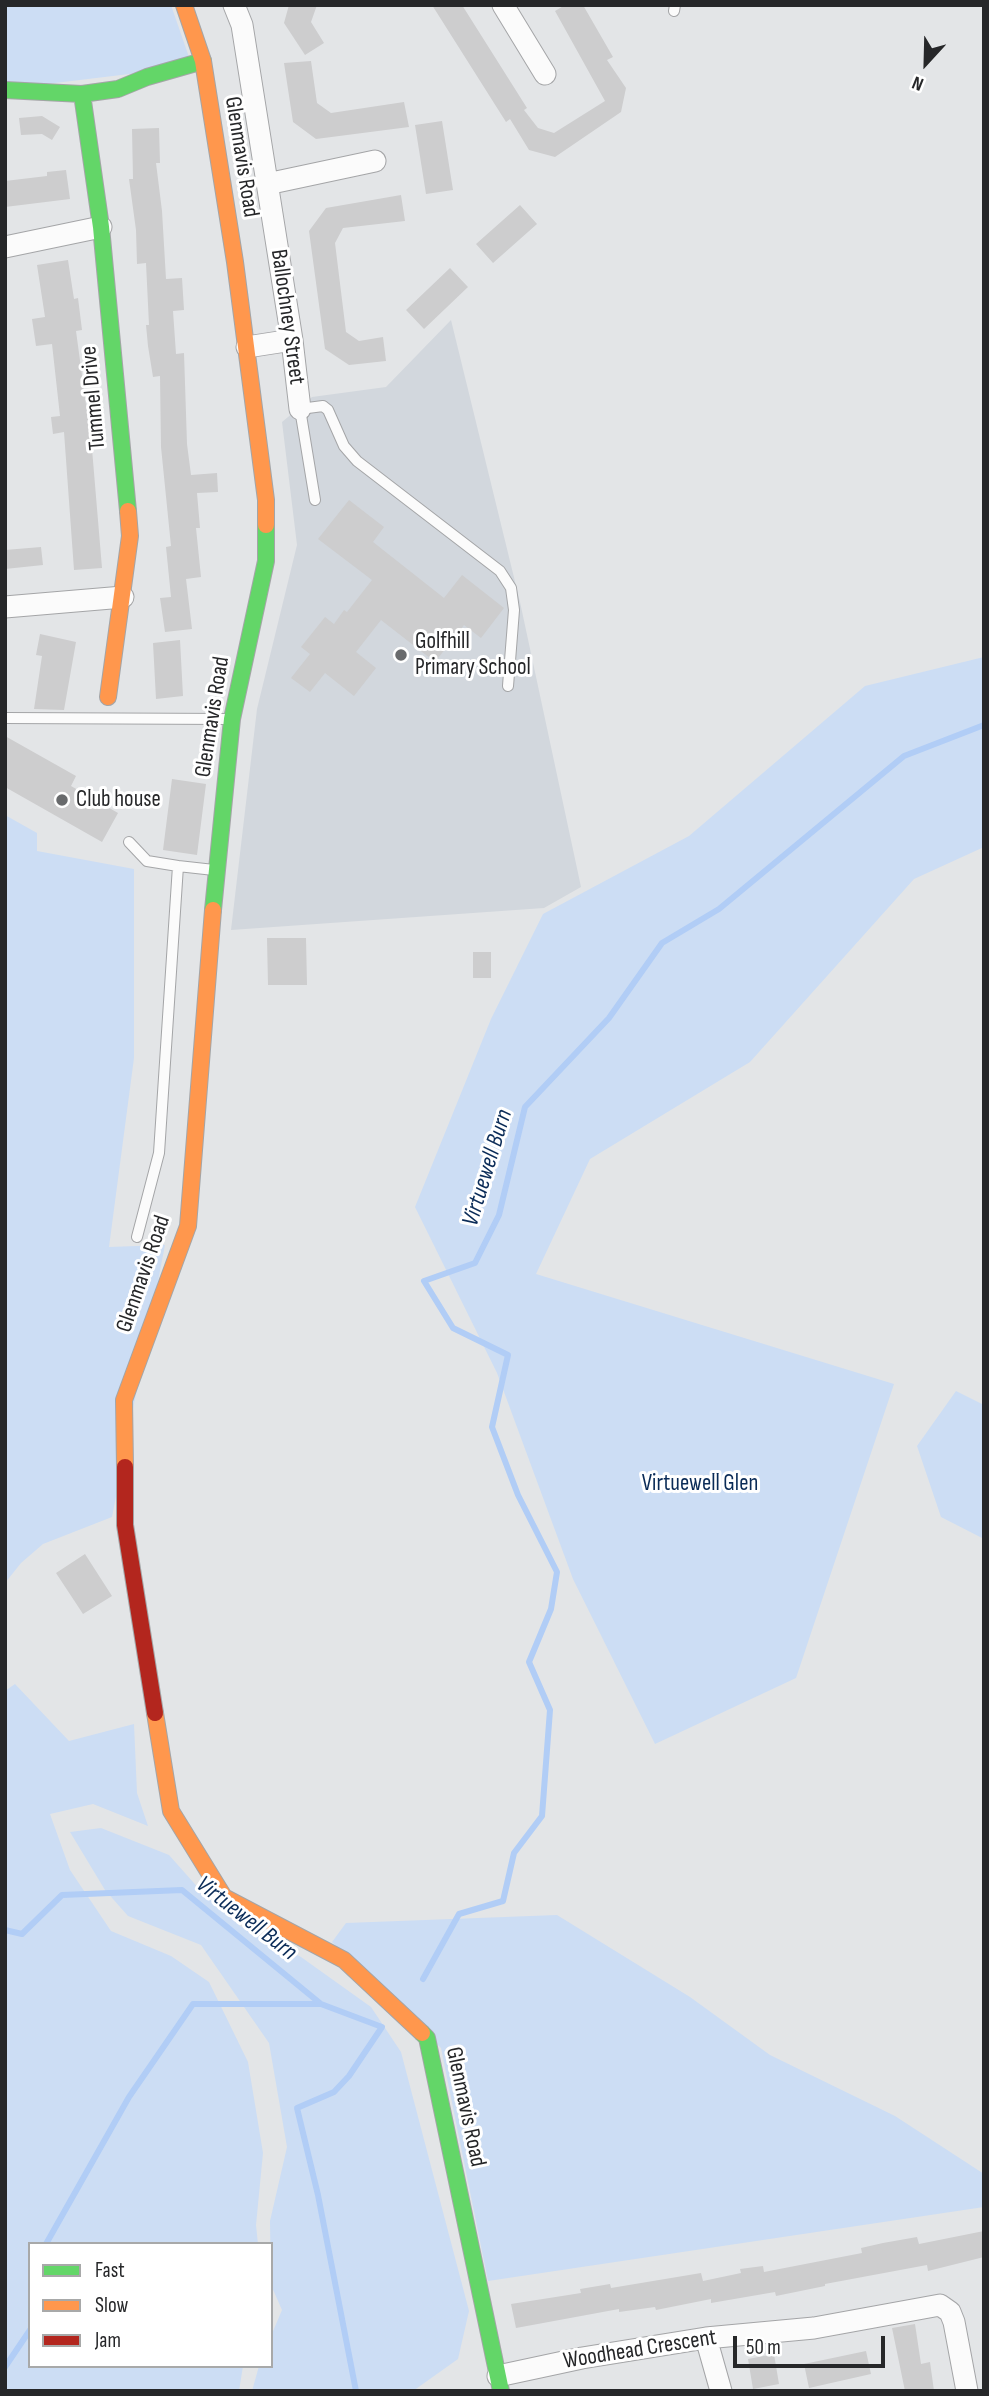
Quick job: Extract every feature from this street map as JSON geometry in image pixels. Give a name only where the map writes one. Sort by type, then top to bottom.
[{"type":"main road","name":"Glenmavis Road","points":[[184,5],[202,61],[247,347],[266,500],[266,561],[232,719],[216,870],[188,1226],[124,1400],[124,1525],[171,1811],[224,1897],[344,1960],[427,2038],[499,2383]]},
{"type":"main road","points":[[5,90],[82,94],[118,89],[147,77],[202,61]]},
{"type":"main road","name":"Tummel Drive","points":[[82,94],[101,227],[130,536],[108,697]]},
{"type":"street","name":"Ballochney Street","points":[[234,5],[242,25],[292,340],[300,409]]},
{"type":"street","points":[[503,5],[545,74]]},
{"type":"street","points":[[267,184],[375,161]]},
{"type":"street","points":[[5,247],[101,227]]},
{"type":"street","points":[[247,347],[292,340]]},
{"type":"street","points":[[5,607],[123,597]]},
{"type":"street","name":"Woodhead Crescent","points":[[499,2383],[582,2358],[706,2338],[814,2328],[940,2305],[950,2312],[954,2322],[967,2391]]},
{"type":"street","points":[[706,2338],[721,2391]]},
{"type":"lane","points":[[315,500],[300,409],[323,406],[328,410],[344,446],[357,461],[500,571],[510,588],[514,610],[509,686]]},
{"type":"lane","points":[[5,718],[232,719]]},
{"type":"lane","points":[[130,842],[147,861],[216,870]]},
{"type":"lane","points":[[137,1237],[159,1153],[178,866]]},
{"type":"shaded area","name":"Golfhill Primary School","points":[[451,320],[520,602],[581,887],[544,908],[231,930],[257,709],[297,545],[282,422],[312,397],[386,387]]},
{"type":"green space","points":[[5,5],[171,5],[190,60],[146,72],[5,89]]},
{"type":"green space","name":"Virtuewell Glen","points":[[984,657],[984,847],[914,879],[750,1062],[590,1159],[536,1274],[894,1384],[796,1678],[655,1744],[573,1579],[497,1373],[415,1207],[491,1019],[543,914],[689,836],[865,686]]},
{"type":"green space","points":[[5,815],[37,833],[37,851],[134,869],[134,1058],[109,1247],[165,1245],[112,1517],[43,1544],[21,1563],[5,1583]]},
{"type":"green space","points":[[956,1391],[984,1405],[984,1539],[941,1517],[917,1446]]},
{"type":"green space","points":[[15,1684],[69,1741],[134,1724],[137,1793],[148,1826],[93,1804],[50,1814],[70,1870],[111,1931],[171,1956],[209,1982],[248,2062],[263,2153],[256,2225],[258,2242],[28,2242],[28,2368],[243,2368],[239,2391],[5,2391],[5,1691]]},
{"type":"green space","points":[[101,1828],[169,1855],[201,1891],[240,1926],[301,1957],[371,2007],[401,2052],[469,2311],[458,2359],[413,2391],[252,2391],[258,2368],[273,2368],[273,2331],[282,2310],[273,2290],[270,2221],[287,2147],[269,2043],[201,1945],[128,1916],[105,1890],[70,1832]]},
{"type":"green space","points":[[557,1915],[690,1997],[770,2055],[895,2116],[984,2174],[984,2207],[488,2281],[441,2048],[332,1942],[346,1923]]},
{"type":"building","points":[[289,5],[317,5],[311,22],[324,43],[305,55],[284,23]]},
{"type":"building","points":[[432,5],[462,5],[527,108],[524,110],[538,128],[554,133],[605,101],[555,11],[565,5],[583,5],[613,57],[607,60],[626,88],[621,112],[555,157],[529,150],[510,119],[506,122]]},
{"type":"building","points":[[311,61],[317,103],[331,113],[404,102],[409,127],[316,139],[293,122],[284,63]]},
{"type":"building","points":[[42,116],[60,127],[52,140],[42,134],[21,135],[19,118]]},
{"type":"building","points":[[442,121],[453,190],[426,194],[415,125]]},
{"type":"building","points":[[159,128],[160,163],[156,163],[166,279],[182,278],[184,310],[173,311],[176,354],[184,353],[187,444],[191,475],[217,473],[218,492],[197,493],[200,528],[196,528],[201,577],[186,579],[192,629],[165,632],[160,598],[171,597],[166,547],[171,546],[161,447],[160,376],[153,377],[148,346],[146,263],[137,264],[136,230],[129,179],[133,179],[132,129]]},
{"type":"building","points":[[66,170],[70,199],[5,207],[5,181],[47,176],[47,172]]},
{"type":"building","points":[[401,195],[405,221],[343,228],[335,243],[346,332],[359,341],[383,337],[386,361],[349,365],[325,349],[309,231],[326,208]]},
{"type":"building","points":[[520,205],[537,224],[493,263],[476,244]]},
{"type":"building","points":[[68,260],[74,299],[78,298],[82,330],[76,331],[92,449],[102,568],[74,570],[64,432],[53,434],[51,417],[60,416],[52,344],[36,346],[32,319],[45,317],[37,265]]},
{"type":"building","points":[[450,268],[468,287],[424,329],[406,310]]},
{"type":"building","points":[[349,500],[384,527],[373,542],[444,598],[462,575],[504,608],[481,638],[464,625],[435,662],[381,620],[356,652],[376,668],[354,696],[325,673],[310,692],[291,678],[310,654],[301,647],[325,617],[334,624],[372,580],[318,539]]},
{"type":"building","points":[[41,547],[43,565],[5,569],[5,550]]},
{"type":"building","points":[[40,634],[76,642],[64,710],[34,709],[42,656],[36,655]]},
{"type":"building","points":[[180,640],[183,696],[156,699],[153,643]]},
{"type":"building","name":"Club house","points":[[5,736],[76,776],[71,786],[118,813],[102,842],[5,787]]},
{"type":"building","points":[[172,779],[206,784],[197,855],[163,850]]},
{"type":"building","points":[[267,938],[306,938],[307,985],[268,985]]},
{"type":"building","points":[[473,952],[491,952],[491,978],[473,978]]},
{"type":"building","points":[[85,1554],[112,1596],[83,1614],[56,1573]]},
{"type":"building","points":[[984,2231],[984,2257],[928,2271],[927,2265],[776,2296],[775,2292],[711,2303],[711,2299],[656,2310],[655,2307],[619,2312],[619,2309],[516,2328],[511,2304],[581,2293],[580,2289],[610,2284],[611,2288],[701,2273],[703,2281],[741,2273],[740,2269],[763,2266],[764,2272],[862,2253],[861,2248],[883,2243],[917,2237],[919,2244]]},
{"type":"building","points":[[915,2324],[921,2364],[930,2362],[934,2391],[905,2391],[892,2328]]},
{"type":"building","points":[[866,2351],[871,2374],[809,2388],[804,2364]]},
{"type":"building","points":[[774,2354],[779,2384],[753,2389],[748,2359]]},
{"type":"waterway","name":"Virtuewell Burn","points":[[423,1979],[459,1914],[503,1901],[514,1853],[542,1816],[550,1710],[529,1662],[551,1609],[557,1572],[518,1495],[492,1427],[508,1355],[453,1328],[424,1281],[475,1263],[499,1215],[525,1107],[609,1018],[662,943],[719,909],[904,756],[984,725]]},
{"type":"waterway","name":"Virtuewell Burn","points":[[5,1930],[22,1934],[62,1895],[182,1890],[321,2004],[382,2027],[349,2076],[334,2092],[297,2108],[318,2195],[356,2391]]},
{"type":"waterway","points":[[47,2242],[129,2097],[193,2004],[320,2004]]},
{"type":"waterway","points":[[5,2367],[28,2333]]},
{"type":"traffic: fast","points":[[5,90],[82,94],[118,89],[147,77],[203,61]]},
{"type":"traffic: fast","points":[[82,94],[101,227],[128,511]]},
{"type":"traffic: fast","points":[[213,910],[232,719],[266,561],[266,525]]},
{"type":"traffic: fast","points":[[422,2033],[427,2038],[501,2391]]},
{"type":"traffic: slow","points":[[184,5],[203,61],[235,262],[266,500],[266,525]]},
{"type":"traffic: slow","points":[[108,697],[130,536],[128,511]]},
{"type":"traffic: slow","points":[[125,1467],[124,1400],[188,1226],[213,910]]},
{"type":"traffic: slow","points":[[155,1713],[171,1811],[224,1897],[344,1960],[422,2033]]},
{"type":"traffic: jam","points":[[125,1467],[125,1525],[155,1713]]},
{"type":"place","name":"Golfhill Primary School","points":[[401,655]]},
{"type":"place","name":"Club house","points":[[62,800]]}]
